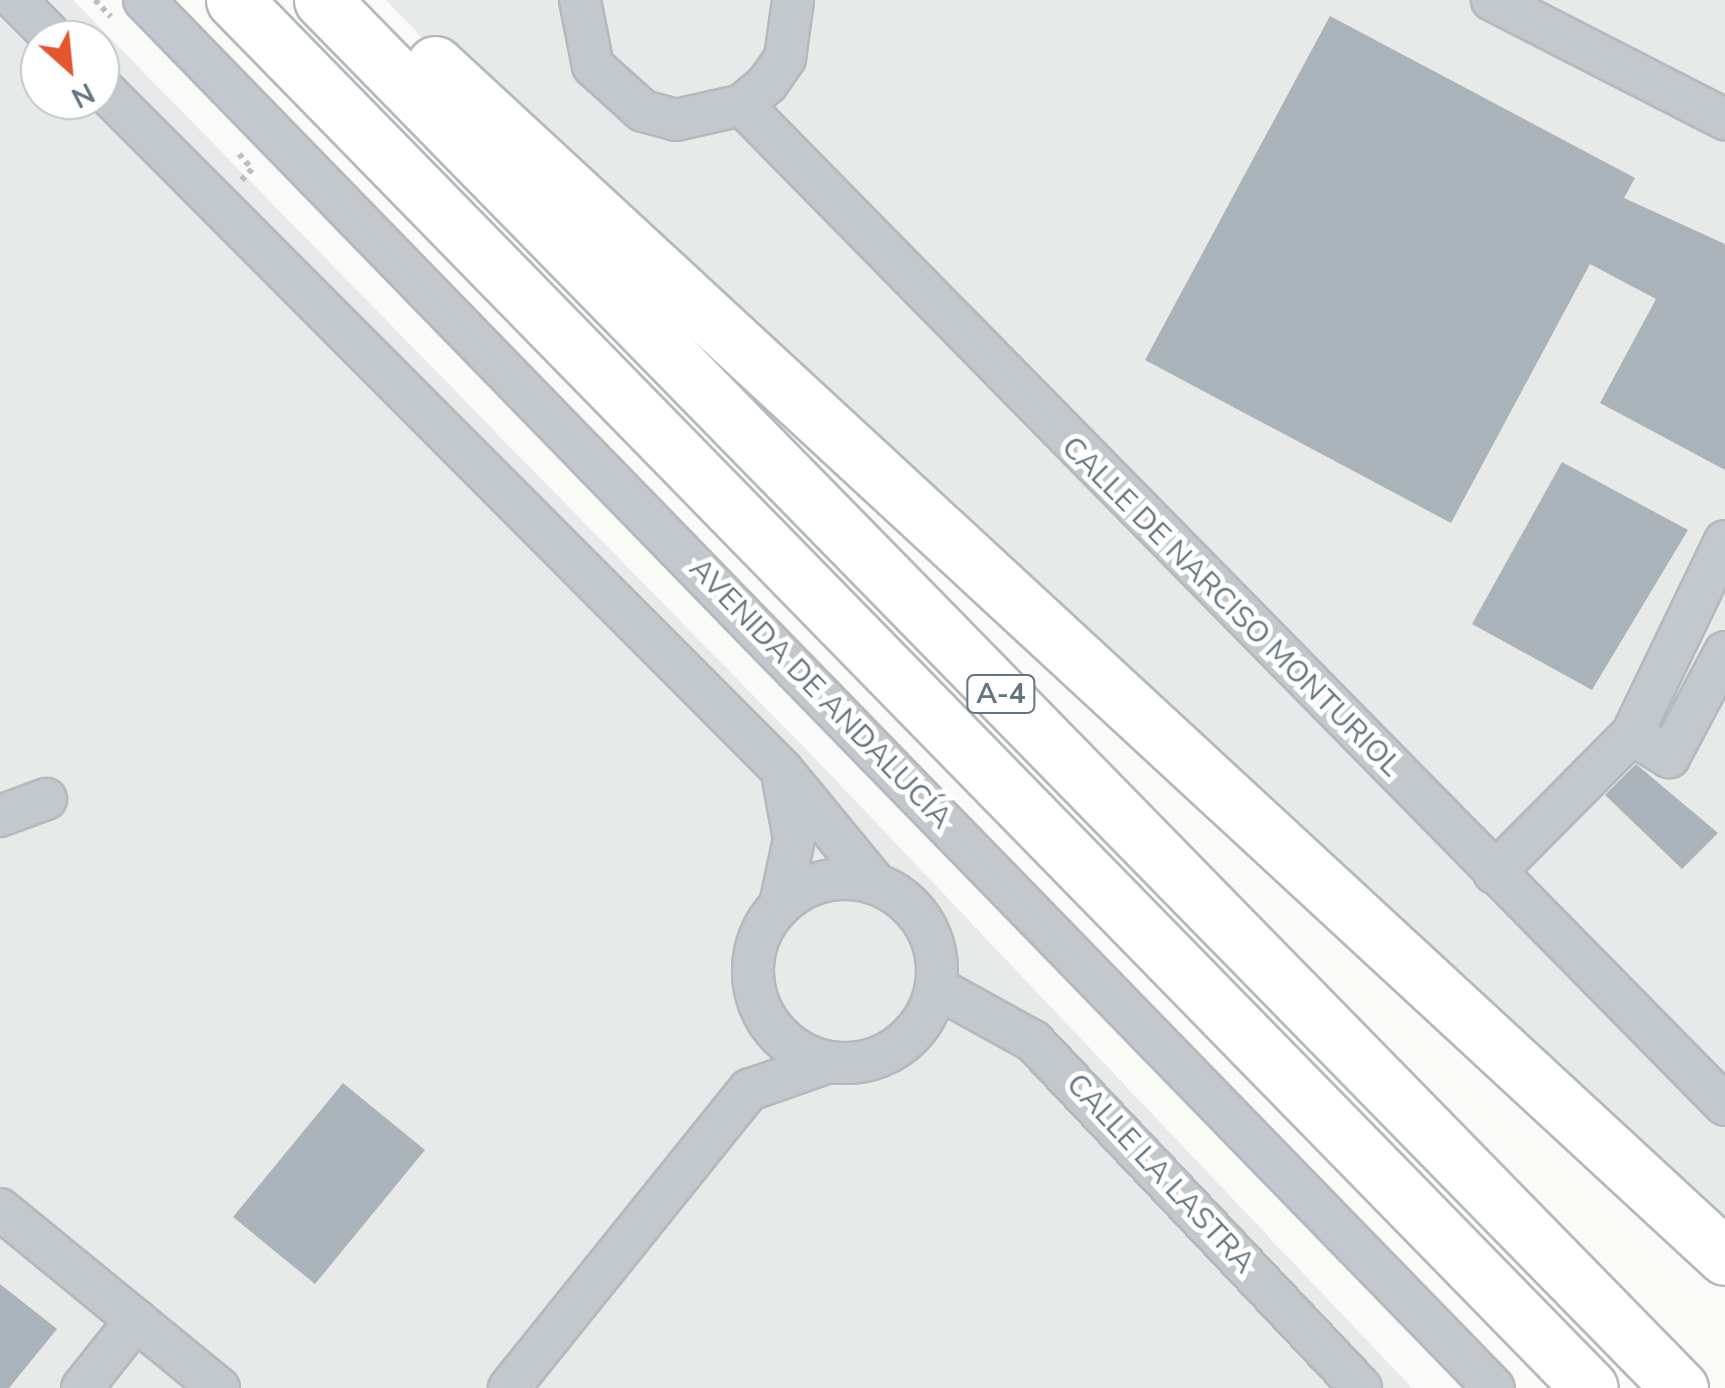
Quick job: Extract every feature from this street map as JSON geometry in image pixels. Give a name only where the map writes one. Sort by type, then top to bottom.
[{"type":"highway","name":"A-4","points":[[234,0],[1590,1388]]},
{"type":"highway","name":"A-4","points":[[322,0],[1680,1388]]},
{"type":"highway","points":[[367,0],[1725,1257]]},
{"type":"street","points":[[16,0],[36,20]]},
{"type":"street","name":"AVENIDA DE ANDALUCÍA","points":[[144,0],[1494,1388]]},
{"type":"street","points":[[580,0],[593,66],[643,111],[693,118],[742,105],[784,58],[793,0]]},
{"type":"street","points":[[1492,0],[1725,118]]},
{"type":"street","name":"CALLE DE NARCISO MONTURIOL","points":[[742,105],[1725,1106]]},
{"type":"street","points":[[120,106],[782,770],[874,883]]},
{"type":"street","points":[[1494,873],[1632,734],[1725,541]]},
{"type":"street","points":[[1632,734],[1668,757],[1725,652]]},
{"type":"street","points":[[509,1388],[749,1090],[760,1008],[754,953],[780,904],[794,839],[782,770]]},
{"type":"street","points":[[0,816],[46,799]]},
{"type":"street","points":[[749,1090],[829,1062],[886,1054],[909,1038],[937,988],[932,936],[898,894],[874,883],[824,880],[780,904]]},
{"type":"street","name":"CALLE LA LASTRA","points":[[937,988],[1034,1041],[1361,1388]]},
{"type":"street","points":[[760,1008],[788,1043],[829,1062]]},
{"type":"street","points":[[0,1210],[219,1388]]},
{"type":"street","points":[[82,1388],[136,1320]]},
{"type":"shaded area","points":[[0,0],[73,0],[93,20],[20,20],[20,120],[120,120],[120,48],[831,775],[1412,1388],[0,1388]]},
{"type":"shaded area","points":[[386,0],[1725,0],[1725,1257],[544,167]]},
{"type":"building","points":[[1330,16],[1635,178],[1624,198],[1725,244],[1725,470],[1600,403],[1656,299],[1590,264],[1451,523],[1145,360]]},
{"type":"building","points":[[1562,462],[1688,530],[1592,690],[1472,624]]},
{"type":"building","points":[[1636,764],[1718,833],[1682,869],[1605,795]]},
{"type":"building","points":[[343,1083],[425,1150],[315,1284],[233,1217]]},
{"type":"building","points":[[0,1284],[57,1329],[9,1388],[0,1388]]}]
